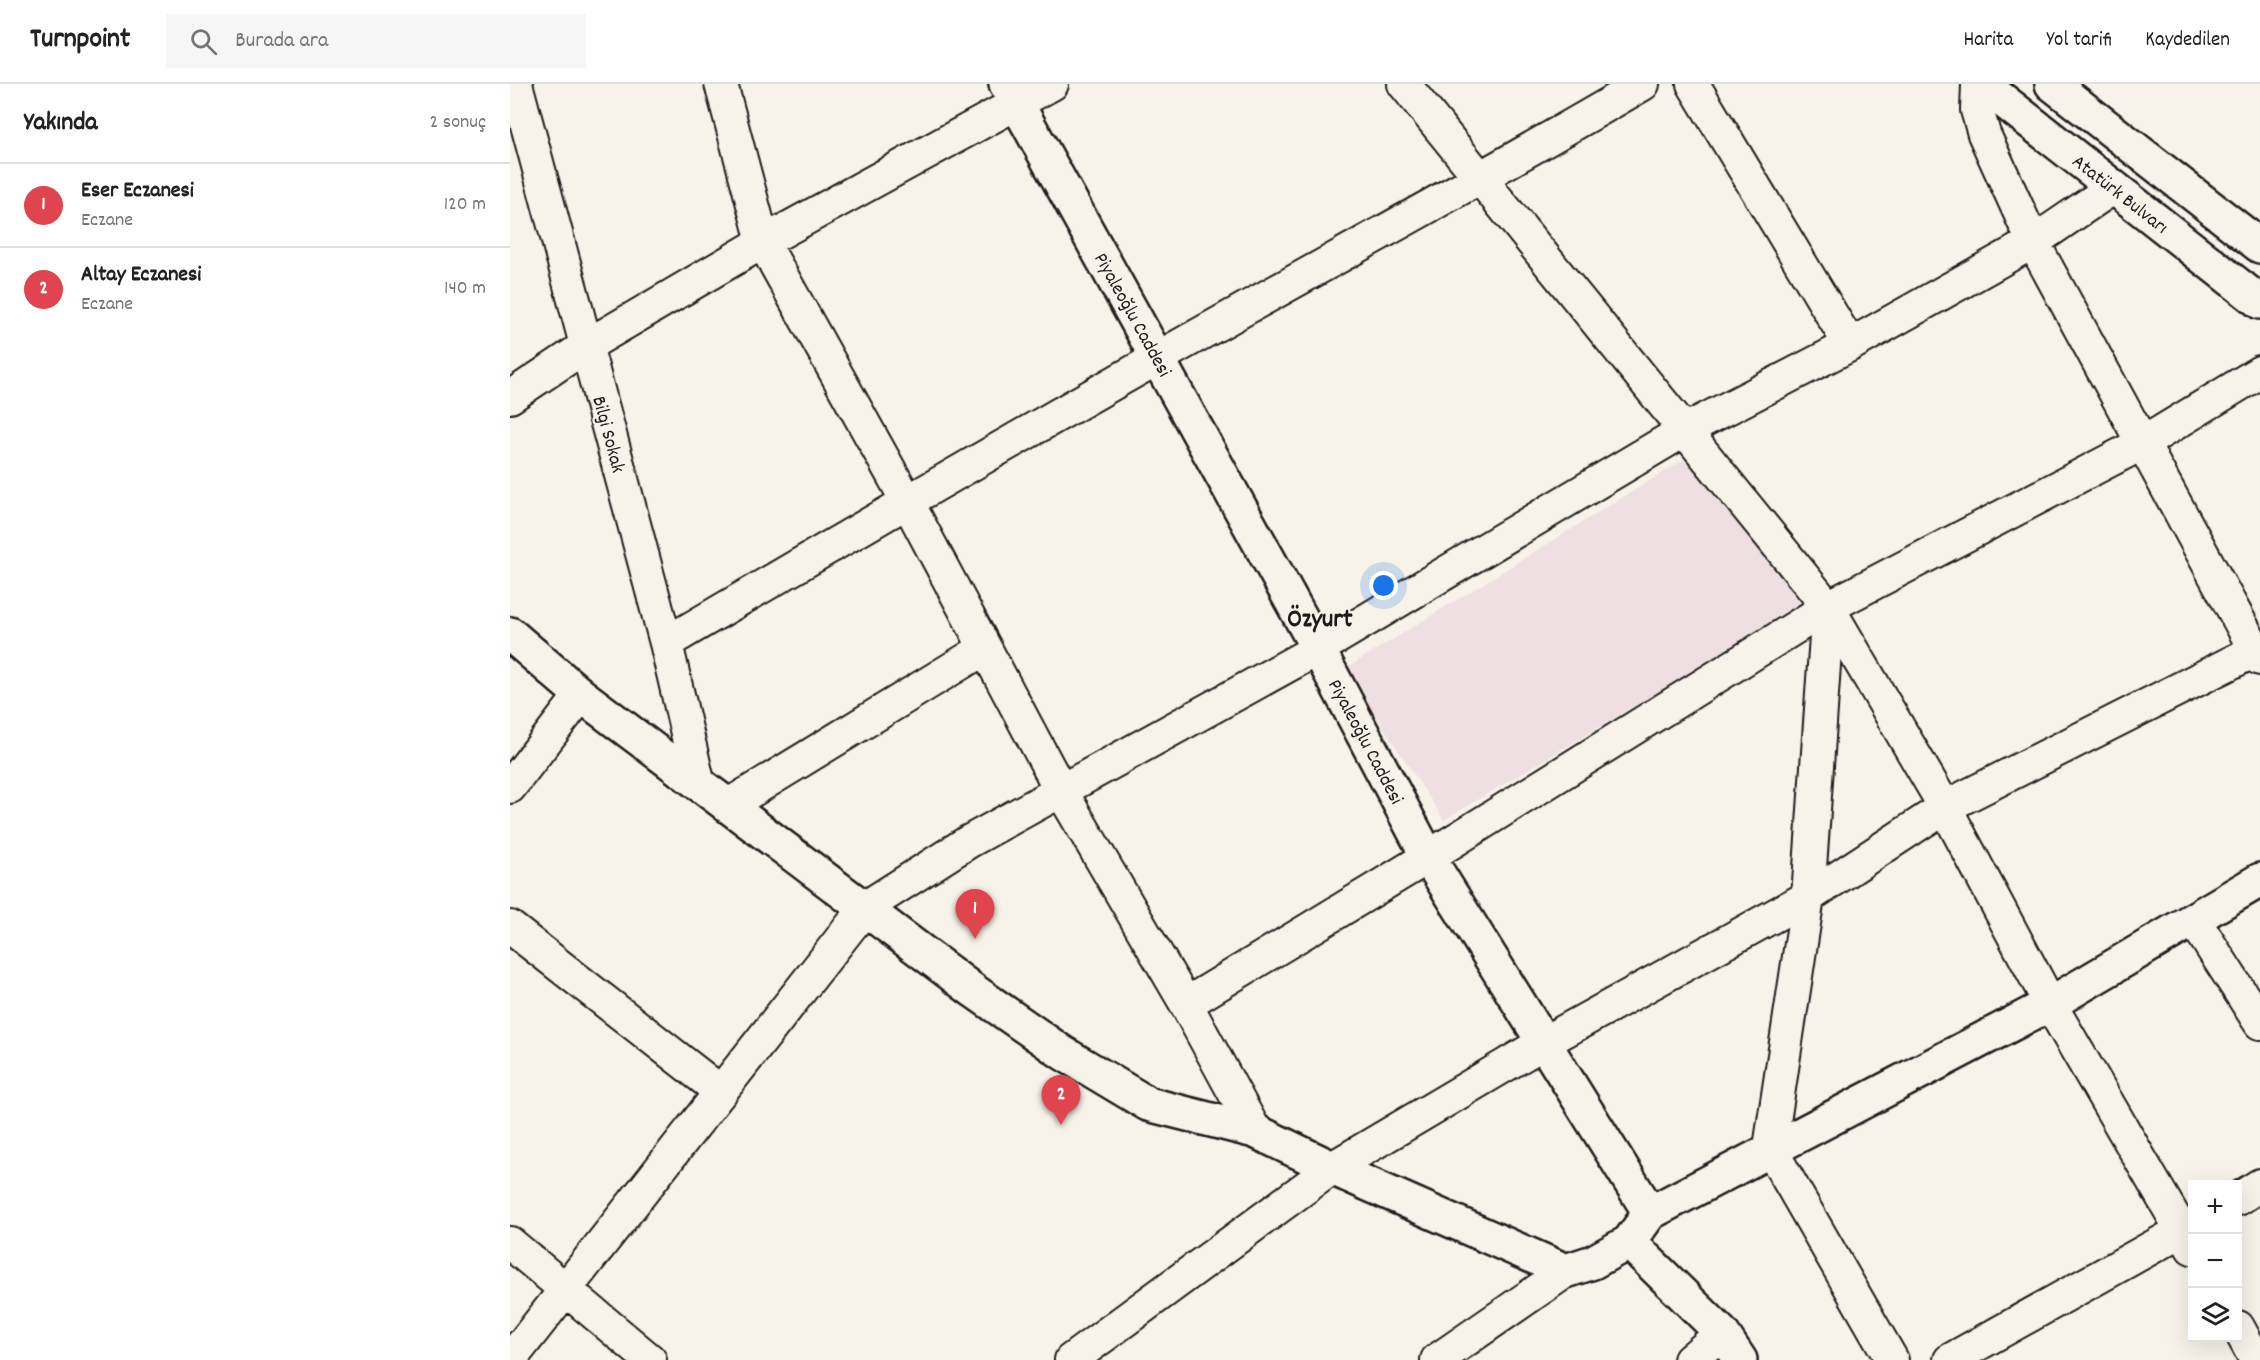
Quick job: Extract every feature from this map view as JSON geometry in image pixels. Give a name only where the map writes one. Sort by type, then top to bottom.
[{"type":"street","name":"Bilgi Sokak","points":[[516,84],[666,643],[699,785]]},
{"type":"street","points":[[721,84],[763,242],[907,501],[1060,789],[1186,1004],[1255,1131]]},
{"type":"street","points":[[510,397],[586,346],[1012,94],[1052,84]]},
{"type":"street","points":[[1404,84],[1828,608],[1945,807],[2049,1004],[2188,1234]]},
{"type":"street","points":[[666,643],[907,501],[1158,358],[1480,180],[1643,84]]},
{"type":"street","points":[[1693,84],[1850,345]]},
{"type":"street","points":[[1071,1360],[1332,1168],[1543,1043],[1808,897],[1945,807],[2259,653],[2033,242],[1984,134],[1977,110],[1980,84]]},
{"type":"street","name":"Atatürk Bulvarı","points":[[1980,84],[2260,302]]},
{"type":"street","points":[[2052,84],[2260,246]]},
{"type":"street","name":"Piyaleoğlu Caddesi","points":[[1012,94],[1318,649],[1428,857],[1650,1213]]},
{"type":"street","points":[[510,1360],[866,907],[968,842],[1060,789],[1318,649],[1685,430],[1850,345],[2033,242],[2114,187],[2141,153]]},
{"type":"street","points":[[1186,1004],[1428,857],[1828,608],[2143,443],[2260,372]]},
{"type":"street","points":[[1828,608],[1808,897],[1770,1148],[1892,1360]]},
{"type":"street","points":[[510,634],[581,695],[699,785],[866,907],[974,991],[1063,1053],[1148,1104],[1255,1131],[1332,1168],[1566,1271]]},
{"type":"street","points":[[727,806],[984,649]]},
{"type":"street","points":[[510,787],[581,695]]},
{"type":"street","points":[[1437,1360],[1566,1271],[1593,1262],[1629,1242],[1650,1213],[1770,1148],[2049,1004],[2260,880]]},
{"type":"street","points":[[2194,920],[2260,1023]]},
{"type":"street","points":[[510,927],[721,1092]]},
{"type":"street","points":[[2242,1196],[2260,1185]]},
{"type":"street","points":[[1950,1360],[2188,1236]]},
{"type":"street","points":[[1629,1242],[1722,1333],[1740,1360]]},
{"type":"street","points":[[510,1243],[650,1360]]},
{"type":"street","points":[[1690,1360],[1722,1333]]},
{"type":"street","points":[[2242,1335],[2256,1360]]},
{"type":"shaded area","points":[[1706,446],[1810,601],[1444,820],[1345,669]]},
{"type":"place","name":"Eser Eczanesi","points":[[975,939]]},
{"type":"place","name":"Altay Eczanesi","points":[[1061,1125]]},
{"type":"district","name":"Özyurt","points":[[1320,617]]}]
